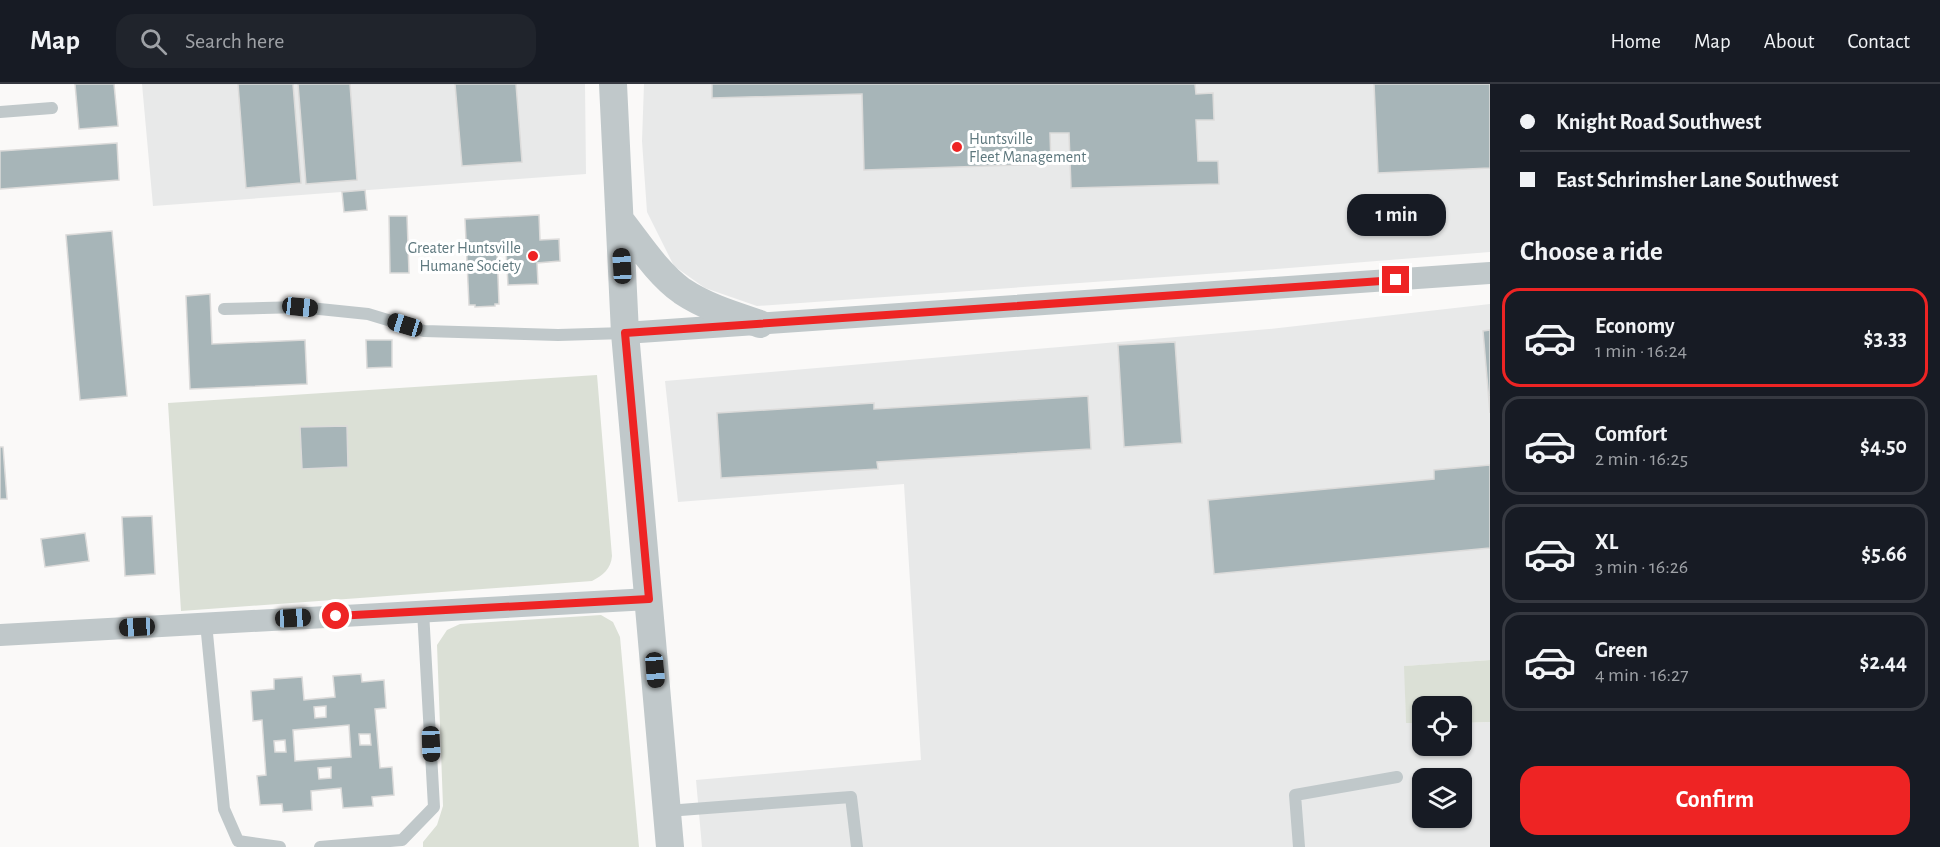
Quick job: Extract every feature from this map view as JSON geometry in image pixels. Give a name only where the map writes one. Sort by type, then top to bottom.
[{"type":"street","points":[[613,84],[625,333],[670,847]]},
{"type":"street","points":[[620,220],[658,268],[681,290],[716,309],[760,324]]},
{"type":"street","points":[[625,333],[1490,273]]},
{"type":"street","points":[[0,635],[649,599]]},
{"type":"lane","points":[[0,112],[52,108]]},
{"type":"lane","points":[[225,309],[300,307],[368,314],[424,331],[625,333]]},
{"type":"lane","points":[[320,847],[402,840],[434,807],[423,611]]},
{"type":"lane","points":[[206,623],[224,808],[238,842],[280,847]]},
{"type":"lane","points":[[1299,847],[1295,795],[1397,777]]},
{"type":"lane","points":[[667,812],[851,797],[856,847]]},
{"type":"shaded area","points":[[142,84],[585,84],[586,174],[153,206]]},
{"type":"shaded area","points":[[644,84],[1490,84],[1490,252],[757,306],[705,288],[674,266],[647,212],[642,141]]},
{"type":"shaded area","points":[[1490,304],[1490,660],[1405,666],[1406,723],[1412,723],[1412,756],[1472,756],[1472,723],[1490,722],[1490,847],[702,847],[696,780],[921,760],[904,484],[678,502],[665,381],[1269,329]]},
{"type":"shaded area","points":[[597,375],[612,556],[606,571],[592,581],[181,611],[168,403]]},
{"type":"shaded area","points":[[601,615],[613,622],[620,637],[639,847],[423,847],[423,842],[437,825],[443,806],[437,645],[447,630],[460,624]]},
{"type":"shaded area","points":[[1490,660],[1490,722],[1472,723],[1472,696],[1412,696],[1412,723],[1406,723],[1404,666]]},
{"type":"building","points":[[75,84],[114,84],[118,126],[79,129]]},
{"type":"building","points":[[238,84],[293,84],[301,183],[246,188]]},
{"type":"building","points":[[298,84],[350,84],[357,180],[306,184]]},
{"type":"building","points":[[455,84],[516,84],[522,162],[462,166]]},
{"type":"building","name":"Huntsville Fleet Management","points":[[712,84],[1195,84],[1196,94],[1213,93],[1214,120],[1196,120],[1198,161],[1218,161],[1219,184],[1071,188],[1069,133],[1050,133],[1051,164],[864,170],[862,94],[712,98]]},
{"type":"building","points":[[1374,84],[1490,84],[1490,168],[1378,173]]},
{"type":"building","points":[[117,143],[119,180],[0,189],[0,151]]},
{"type":"building","points":[[365,190],[367,210],[344,212],[342,192]]},
{"type":"building","name":"Greater Huntsville Humane Society","points":[[539,215],[540,240],[559,239],[560,261],[537,263],[538,284],[508,285],[506,250],[497,251],[499,304],[475,307],[475,305],[469,305],[465,219]]},
{"type":"building","points":[[389,216],[407,216],[409,273],[390,273]]},
{"type":"building","points":[[112,231],[127,396],[80,400],[66,235]]},
{"type":"building","points":[[210,294],[212,344],[305,340],[307,384],[190,389],[186,296]]},
{"type":"building","points":[[1490,330],[1490,413],[1483,331]]},
{"type":"building","points":[[366,340],[392,340],[392,367],[367,368]]},
{"type":"building","points":[[1175,342],[1182,443],[1124,447],[1118,345]]},
{"type":"building","points":[[1088,396],[1091,449],[877,462],[878,469],[721,478],[717,413],[874,403],[874,409]]},
{"type":"building","points":[[347,426],[348,467],[302,469],[300,427]]},
{"type":"building","points":[[0,447],[3,447],[7,499],[0,499]]},
{"type":"building","points":[[1490,465],[1490,548],[1214,574],[1208,500],[1434,479],[1434,470]]},
{"type":"building","points":[[152,516],[155,574],[125,576],[122,517]]},
{"type":"building","points":[[85,533],[89,561],[45,567],[41,539]]},
{"type":"building","points":[[361,674],[362,682],[384,680],[386,708],[375,709],[380,768],[392,767],[394,795],[372,797],[373,806],[343,808],[341,788],[311,791],[312,810],[283,812],[282,804],[260,805],[257,776],[266,775],[262,720],[253,721],[251,691],[274,689],[274,679],[302,677],[304,700],[335,697],[333,676]],"holes":[[[326,706],[326,717],[315,718],[314,707]],[[349,725],[351,757],[295,761],[293,730]],[[359,734],[370,734],[371,745],[360,745]],[[285,740],[286,752],[275,752],[274,741]],[[331,767],[331,778],[319,779],[318,768]]]},
{"type":"place","name":"Huntsville Fleet Management","points":[[957,147]]},
{"type":"place","name":"Greater Huntsville Humane Society","points":[[533,256]]},
{"type":"route","points":[[336,616],[649,599],[625,333],[1396,280]]}]
